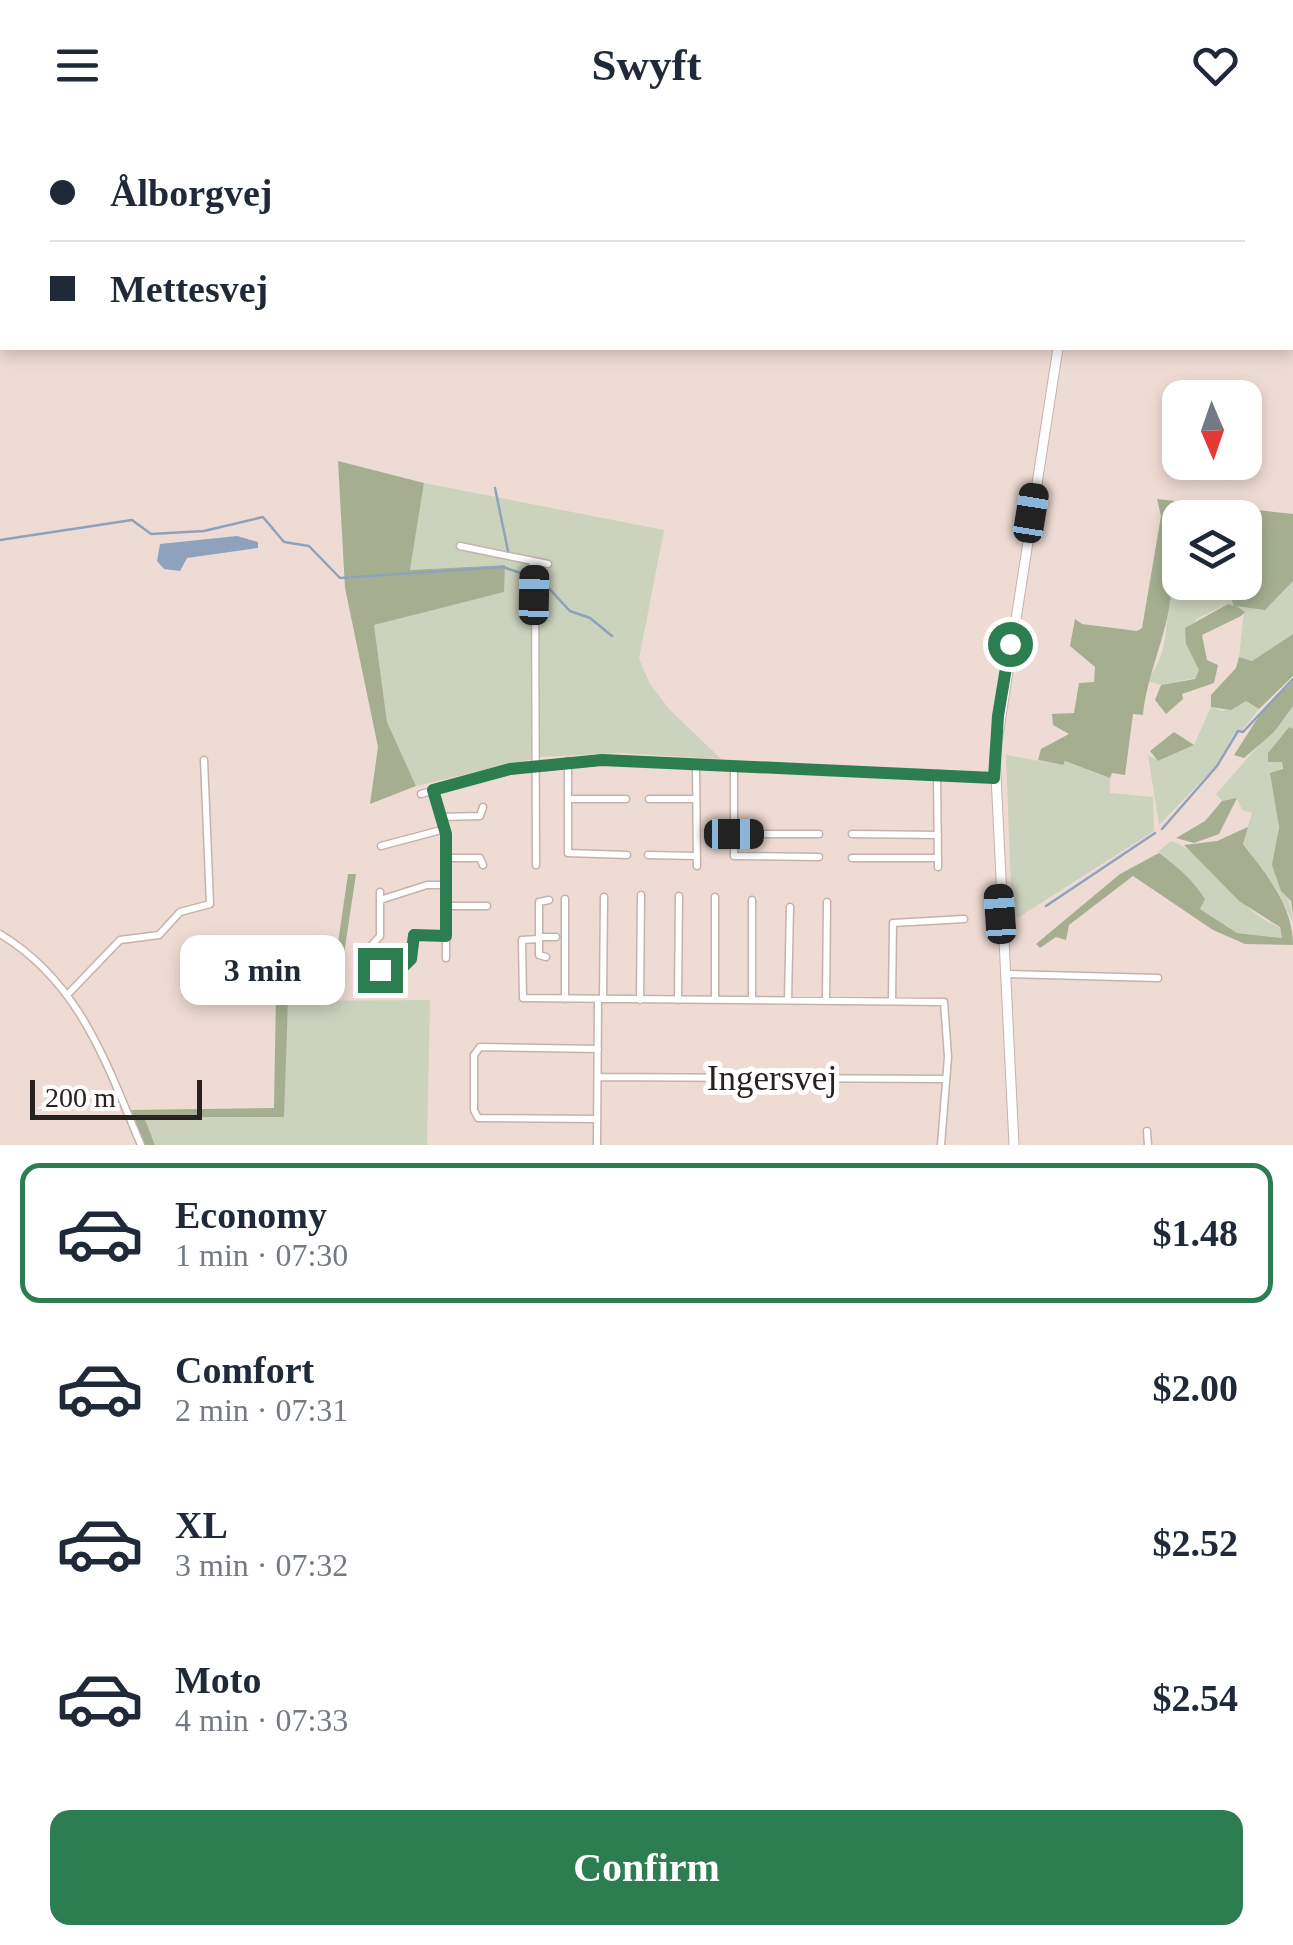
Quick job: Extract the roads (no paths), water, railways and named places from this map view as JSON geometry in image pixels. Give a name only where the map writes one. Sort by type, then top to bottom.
[{"type":"main road","points":[[1014,1145],[994,778],[998,716],[1058,350]]},
{"type":"street","points":[[460,546],[548,564]]},
{"type":"street","points":[[532,561],[536,866]]},
{"type":"street","points":[[69,993],[120,940],[159,935],[180,912],[210,904],[204,760]]},
{"type":"street","points":[[421,794],[532,765],[568,761],[994,778]]},
{"type":"street","points":[[568,761],[568,854],[627,855]]},
{"type":"street","points":[[696,764],[697,866]]},
{"type":"street","points":[[734,766],[735,857],[819,856]]},
{"type":"street","points":[[852,858],[938,862],[937,775]]},
{"type":"street","points":[[433,790],[444,829],[446,958]]},
{"type":"street","points":[[568,799],[626,799]]},
{"type":"street","points":[[649,800],[696,800]]},
{"type":"street","points":[[442,817],[480,816],[483,807]]},
{"type":"street","points":[[382,846],[444,829]]},
{"type":"street","points":[[734,834],[819,834]]},
{"type":"street","points":[[852,834],[938,835]]},
{"type":"street","points":[[648,856],[697,856]]},
{"type":"street","points":[[446,858],[480,858],[482,865]]},
{"type":"street","points":[[446,885],[427,885],[380,896],[380,936],[370,946],[374,964],[381,971],[399,971],[410,960],[414,935],[446,936]]},
{"type":"street","points":[[640,1000],[642,895]]},
{"type":"street","points":[[678,1000],[679,896]]},
{"type":"street","points":[[597,1145],[604,897]]},
{"type":"street","points":[[715,897],[715,1000]]},
{"type":"street","points":[[565,899],[565,999]]},
{"type":"street","points":[[546,957],[539,956],[539,902],[549,900]]},
{"type":"street","points":[[752,900],[752,1000]]},
{"type":"street","points":[[826,1000],[827,902]]},
{"type":"street","points":[[446,906],[487,906]]},
{"type":"street","points":[[788,1000],[790,907]]},
{"type":"street","points":[[892,1001],[894,923],[964,918]]},
{"type":"street","points":[[0,934],[36,959],[69,993],[95,1037],[141,1145]]},
{"type":"street","points":[[556,937],[521,942],[522,997],[945,1004],[942,1145]]},
{"type":"street","points":[[1004,974],[1158,978]]},
{"type":"street","points":[[598,1049],[480,1047],[474,1054],[474,1110],[478,1118],[598,1119]]},
{"type":"street","name":"Ingersvej","points":[[598,1077],[946,1079]]},
{"type":"street","points":[[1147,1131],[1148,1145]]},
{"type":"water","points":[[237,536],[258,542],[258,548],[187,558],[180,571],[164,569],[157,561],[160,544]]},
{"type":"waterway","points":[[495,488],[508,551]]},
{"type":"waterway","points":[[0,540],[132,520],[151,534],[204,531],[263,517],[284,542],[309,546],[340,578],[503,567],[529,576]]},
{"type":"waterway","points":[[542,581],[570,611],[590,618],[612,636]]},
{"type":"waterway","points":[[1162,829],[1217,766],[1238,731],[1243,732],[1293,679]]},
{"type":"waterway","points":[[1046,906],[1155,833]]}]
